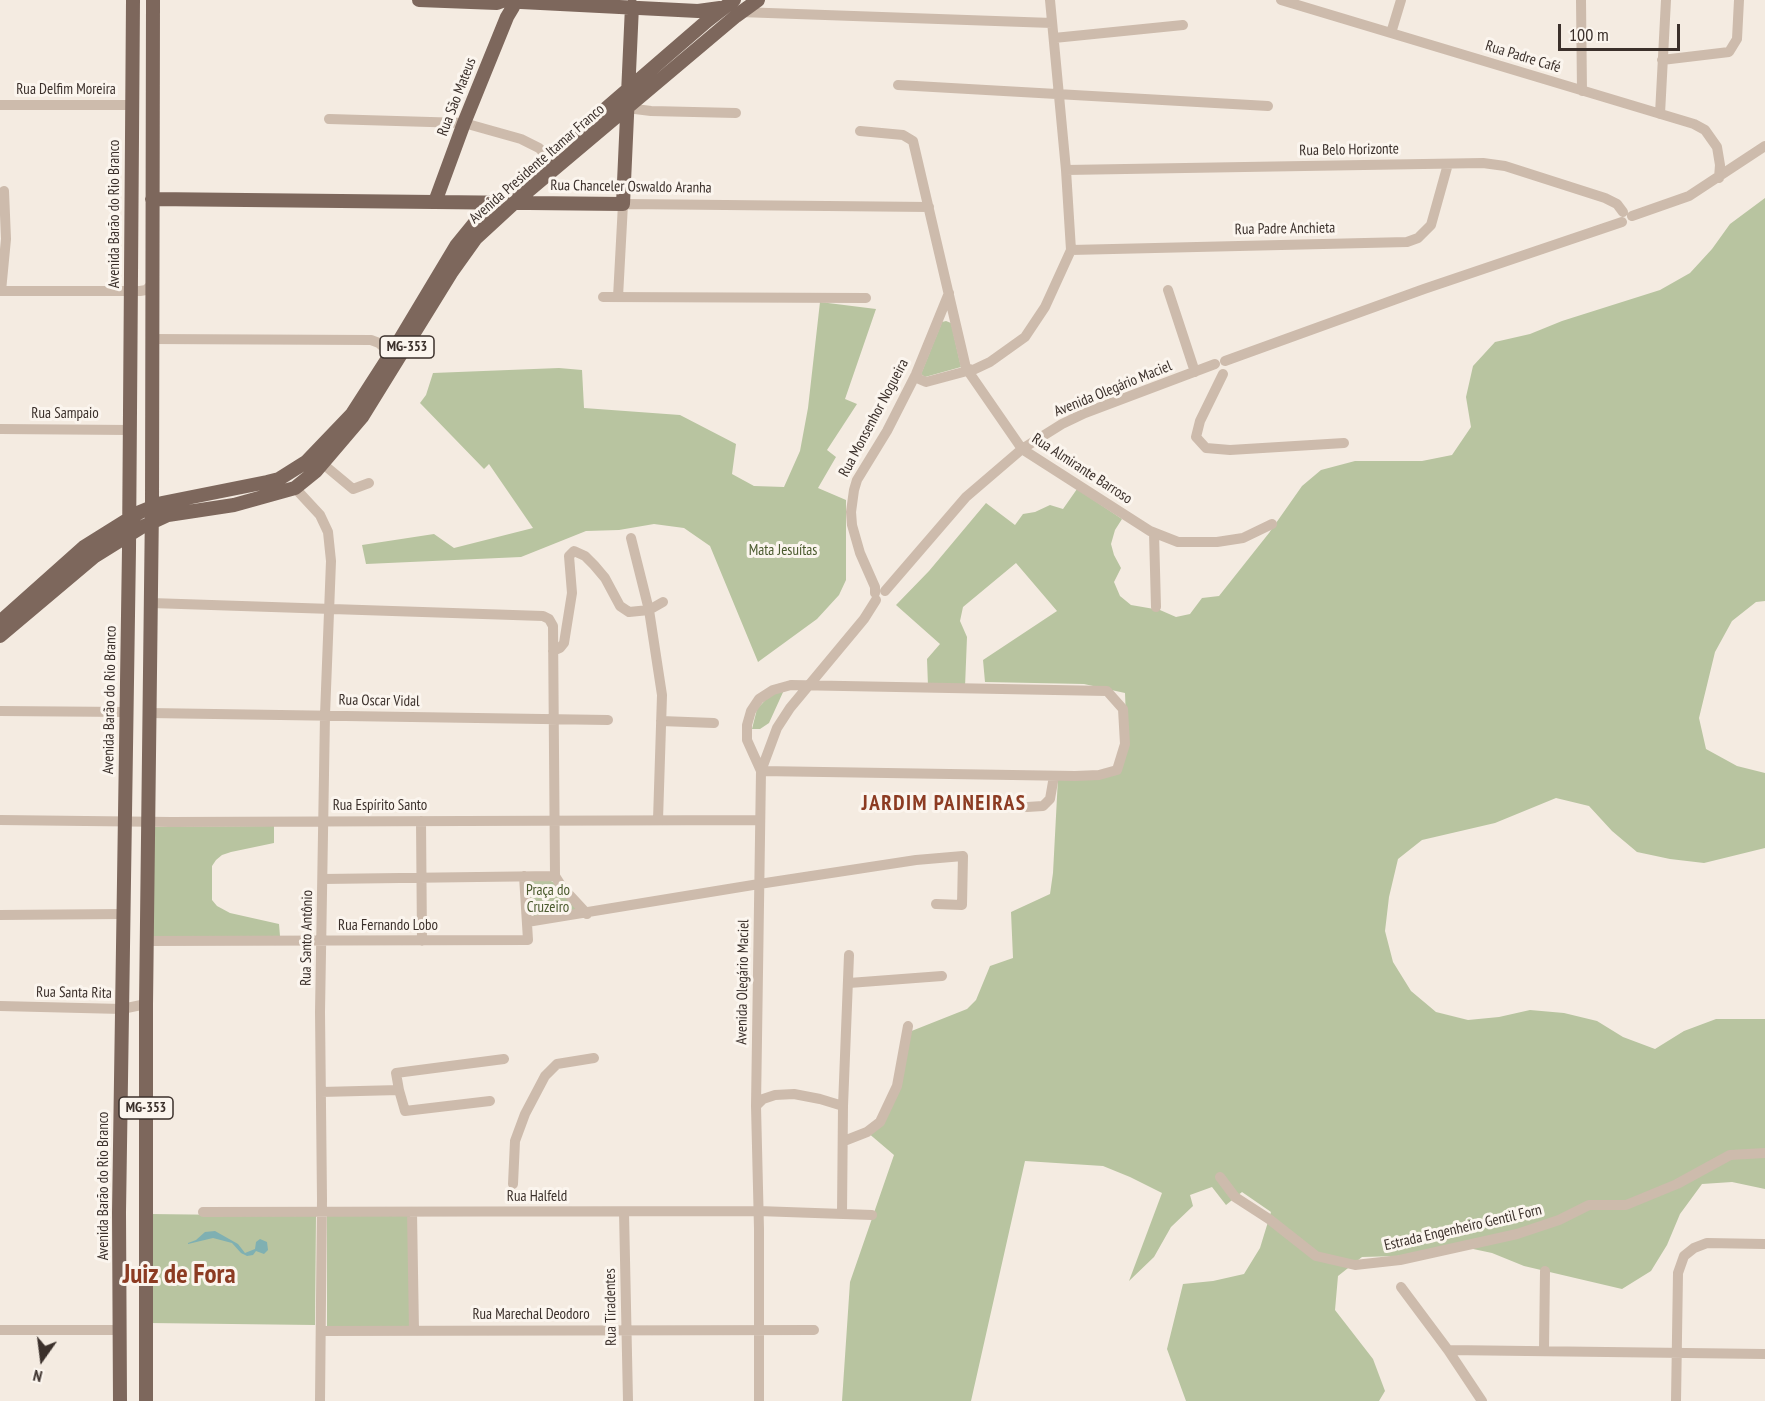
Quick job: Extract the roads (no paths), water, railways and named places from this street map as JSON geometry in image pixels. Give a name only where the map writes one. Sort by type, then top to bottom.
[{"type":"main road","name":"Avenida Barão do Rio Branco","points":[[120,1401],[133,0]]},
{"type":"main road","points":[[152,522],[153,0]]},
{"type":"main road","points":[[419,0],[632,6],[702,16],[733,6]]},
{"type":"main road","name":"Avenida Presidente Itamar Franco","points":[[0,636],[95,556],[152,522],[168,515],[234,505],[295,488],[323,464],[362,417],[476,238],[514,202],[643,94],[733,6],[758,0]]},
{"type":"main road","name":"Rua São Mateus","points":[[435,202],[510,4]]},
{"type":"main road","points":[[623,204],[632,6]]},
{"type":"main road","name":"Avenida Presidente Itamar Franco","points":[[0,621],[84,547],[100,535],[152,506],[279,478],[306,462],[352,414],[456,246],[478,219],[629,88],[702,16]]},
{"type":"main road","points":[[629,88],[643,94]]},
{"type":"main road","name":"Rua Chanceler Oswaldo Aranha","points":[[152,199],[623,204]]},
{"type":"main road","points":[[295,488],[297,479],[333,441],[337,432]]},
{"type":"main road","name":"MG-353","points":[[146,1401],[146,941],[152,522]]},
{"type":"main road","points":[[111,545],[129,549]]},
{"type":"street","points":[[916,374],[919,379],[926,382],[973,370],[990,362],[1025,337],[1045,307],[1071,250],[1050,0]]},
{"type":"street","name":"Rua Padre Café","points":[[1281,0],[1694,124],[1705,130],[1717,147],[1720,165],[1719,178]]},
{"type":"street","points":[[1391,33],[1401,0]]},
{"type":"street","points":[[1581,0],[1582,90]]},
{"type":"street","points":[[1660,114],[1666,0]]},
{"type":"street","points":[[1662,60],[1729,52],[1737,39],[1739,0]]},
{"type":"street","points":[[733,6],[1052,23]]},
{"type":"street","points":[[1054,38],[1183,25]]},
{"type":"street","points":[[898,86],[1268,106]]},
{"type":"street","points":[[643,94],[644,106],[651,111]]},
{"type":"street","name":"Rua Delfim Moreira","points":[[0,105],[132,105]]},
{"type":"street","points":[[627,108],[651,111],[736,113]]},
{"type":"street","points":[[329,119],[464,123],[521,139],[539,148],[549,158]]},
{"type":"street","name":"Rua Almirante Barroso","points":[[861,131],[903,135],[913,141],[967,370],[1022,449],[1154,533],[1178,542],[1217,542],[1243,538],[1272,524]]},
{"type":"street","points":[[1626,217],[1689,196],[1765,146]]},
{"type":"street","name":"Rua Belo Horizonte","points":[[1066,170],[1483,163],[1505,166],[1605,198],[1617,204],[1626,217]]},
{"type":"street","name":"Rua Padre Anchieta","points":[[1071,250],[1407,242],[1418,238],[1431,225],[1448,164]]},
{"type":"street","points":[[4,190],[6,239],[0,291],[131,292],[146,290],[151,285]]},
{"type":"street","points":[[618,297],[623,204]]},
{"type":"street","name":"Rua Chanceler Oswaldo Aranha","points":[[623,204],[929,207]]},
{"type":"street","name":"Avenida Olegário Maciel","points":[[759,1401],[756,1106],[761,771],[777,729],[790,708],[879,595],[966,497],[1022,449],[1072,418],[1199,371],[1222,368],[1262,348],[1626,217]]},
{"type":"street","points":[[1168,290],[1199,371]]},
{"type":"street","name":"Rua Monsenhor Nogueira","points":[[879,595],[860,553],[852,525],[851,500],[857,480],[887,431],[916,374],[949,292]]},
{"type":"street","points":[[603,297],[866,298]]},
{"type":"street","points":[[938,320],[947,317],[954,322]]},
{"type":"street","points":[[152,339],[371,340],[379,343],[391,354]]},
{"type":"street","points":[[1222,368],[1200,421],[1196,437],[1206,448],[1230,450],[1344,443]]},
{"type":"street","name":"Rua Sampaio","points":[[0,429],[130,430]]},
{"type":"street","points":[[323,464],[353,489],[369,483]]},
{"type":"street","name":"Rua Santo Antônio","points":[[295,488],[320,515],[328,532],[331,561],[325,715],[321,941],[320,1401]]},
{"type":"street","points":[[1154,533],[1156,607]]},
{"type":"street","points":[[631,538],[649,610],[662,694],[658,820]]},
{"type":"street","points":[[553,651],[564,643],[572,593],[569,556],[574,551],[585,556],[594,565],[605,578],[620,606],[629,612],[649,610],[663,602]]},
{"type":"street","points":[[151,603],[543,616],[549,619],[553,626],[555,876],[587,914]]},
{"type":"street","points":[[791,685],[809,686],[1107,691],[1123,709],[1125,744],[1117,770],[1099,775],[761,771],[747,740],[747,725],[751,711],[759,699],[773,690],[791,685]]},
{"type":"street","points":[[0,711],[126,712]]},
{"type":"street","name":"Rua Oscar Vidal","points":[[149,712],[608,720]]},
{"type":"street","points":[[661,721],[714,723]]},
{"type":"street","points":[[1027,807],[1043,806],[1050,799],[1054,776]]},
{"type":"street","name":"Rua Espírito Santo","points":[[0,820],[148,822],[760,820]]},
{"type":"street","points":[[421,821],[422,941]]},
{"type":"street","points":[[524,876],[527,922],[916,860],[963,856],[962,905],[936,904]]},
{"type":"street","points":[[323,879],[555,876]]},
{"type":"street","points":[[0,915],[123,914]]},
{"type":"street","name":"Rua Fernando Lobo","points":[[146,941],[528,940],[527,922]]},
{"type":"street","points":[[842,1214],[843,1106],[849,955]]},
{"type":"street","points":[[849,983],[942,976]]},
{"type":"street","name":"Rua Santa Rita","points":[[0,1006],[122,1009],[146,1004]]},
{"type":"street","points":[[844,1142],[867,1132],[880,1122],[897,1086],[908,1026]]},
{"type":"street","points":[[513,1184],[515,1141],[525,1114],[545,1076],[557,1064],[594,1058]]},
{"type":"street","points":[[490,1101],[405,1111],[396,1073],[504,1059]]},
{"type":"street","points":[[321,1092],[399,1090]]},
{"type":"street","points":[[756,1106],[763,1099],[775,1095],[794,1095],[843,1106]]},
{"type":"street","name":"Estrada Engenheiro Gentil Forn","points":[[1220,1177],[1235,1197],[1269,1219],[1316,1256],[1355,1265],[1400,1260],[1517,1234],[1559,1220],[1589,1205],[1626,1205],[1677,1184],[1730,1155],[1765,1153]]},
{"type":"street","name":"Rua Halfeld","points":[[203,1212],[758,1211],[872,1215]]},
{"type":"street","points":[[412,1212],[414,1331]]},
{"type":"street","name":"Rua Tiradentes","points":[[624,1212],[628,1401]]},
{"type":"street","points":[[1676,1401],[1678,1273],[1683,1256],[1707,1243],[1765,1244]]},
{"type":"street","points":[[1544,1350],[1545,1271]]},
{"type":"street","points":[[1401,1287],[1448,1350],[1482,1401]]},
{"type":"street","points":[[0,1330],[120,1330]]},
{"type":"street","name":"Rua Marechal Deodoro","points":[[321,1331],[814,1330]]},
{"type":"street","points":[[1448,1350],[1765,1354]]},
{"type":"water","points":[[215,1231],[238,1244],[245,1253],[255,1249],[256,1242],[260,1239],[267,1242],[268,1250],[264,1254],[256,1251],[253,1255],[247,1256],[232,1243],[213,1238],[188,1244],[205,1232]]},
{"type":"district","name":"JARDIM PAINEIRAS","points":[[944,804]]},
{"type":"district","name":"Juiz de Fora","points":[[179,1275]]},
{"type":"park label","name":"Mata Jesuítas","points":[[783,551]]},
{"type":"park label","name":"Praça do Cruzeiro","points":[[548,900]]}]
